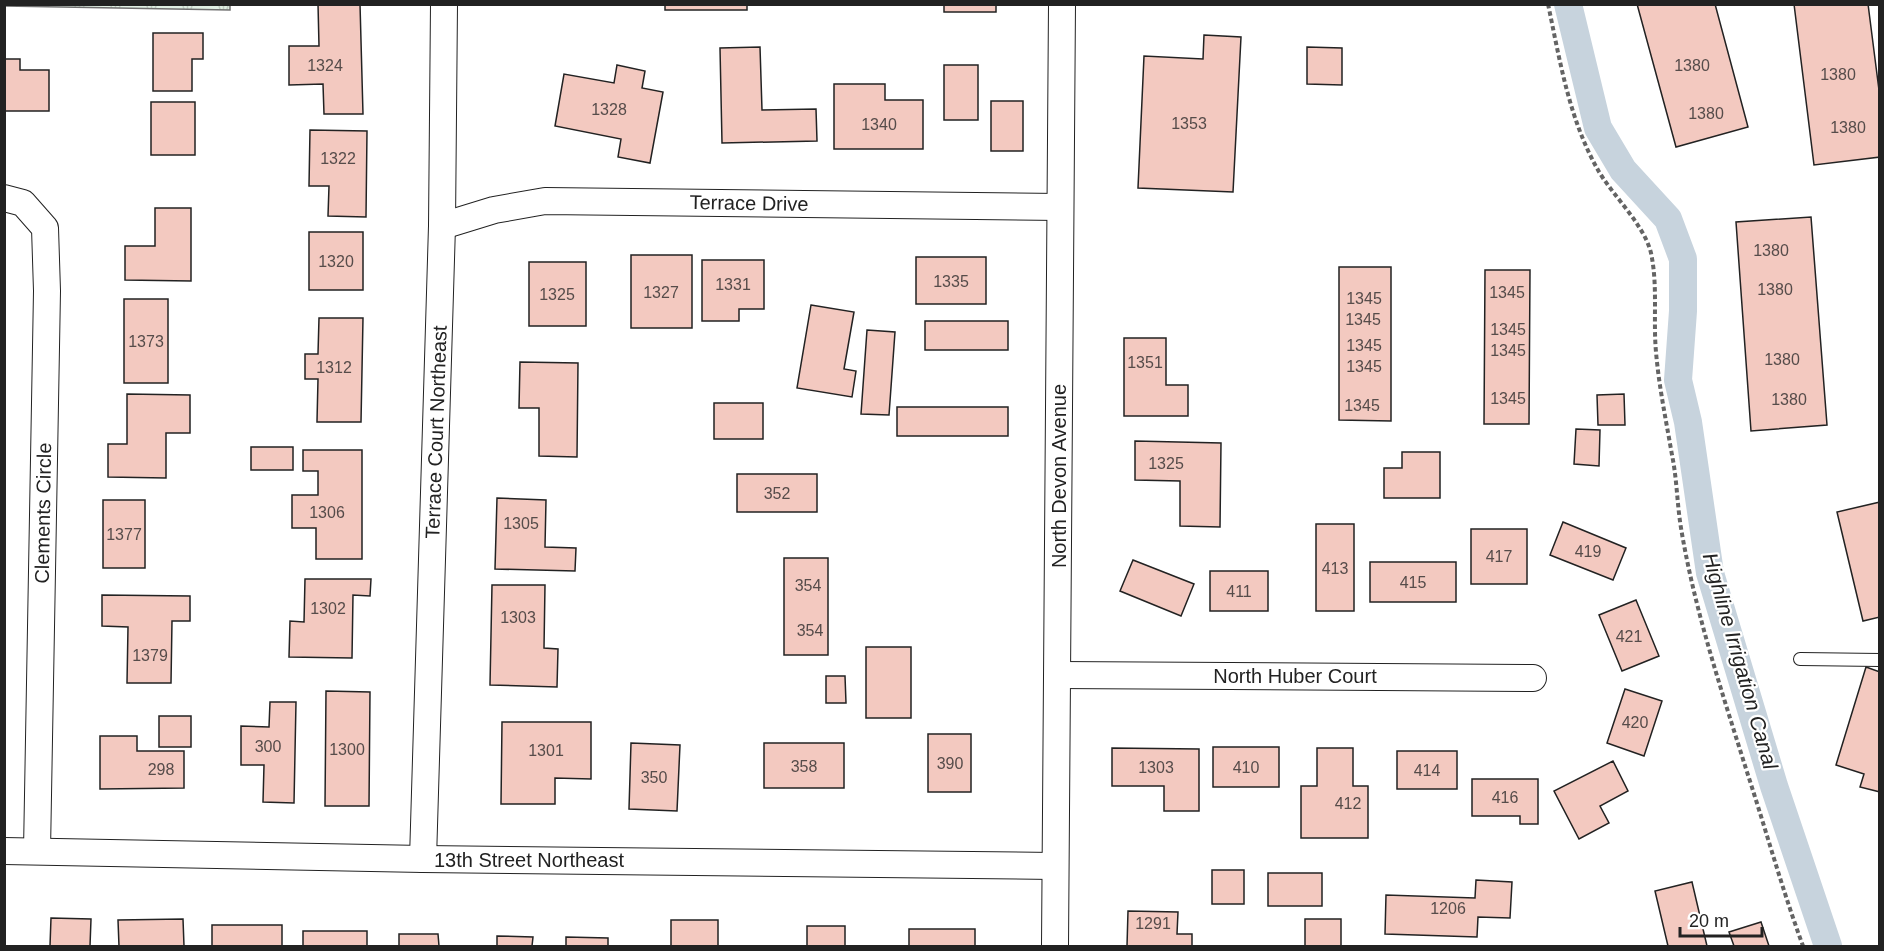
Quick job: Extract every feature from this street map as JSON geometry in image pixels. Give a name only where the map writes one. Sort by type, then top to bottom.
[{"type":"street","name":"Terrace Court Northeast","points":[[423,859],[442,226],[444,4]]},
{"type":"street","name":"North Devon Avenue","points":[[1055,946],[1062,4]]},
{"type":"street","name":"Clements Circle","points":[[4,198],[23,203],[45,228],[47,291],[37,851]]},
{"type":"street","name":"Terrace Drive","points":[[442,226],[494,210],[545,201],[1060,207]]},
{"type":"street","name":"North Huber Court","points":[[1058,675],[1533,678]]},
{"type":"street","name":"13th Street Northeast","points":[[4,850],[423,859],[1054,866]]},
{"type":"lane","points":[[1800,659],[1880,660]]},
{"type":"path","points":[[1548,4],[1564,82],[1576,120],[1598,170],[1635,221],[1650,251],[1655,281],[1656,349],[1662,399],[1673,457],[1681,528],[1695,597],[1719,684],[1781,886],[1803,946]]},
{"type":"green space","points":[[5,4],[230,4],[230,10],[5,6]]},
{"type":"building","points":[[318,4],[360,4],[363,114],[324,114],[323,84],[289,85],[289,46],[319,46]]},
{"type":"building","points":[[665,4],[747,4],[747,10],[665,10]]},
{"type":"building","points":[[944,4],[996,4],[996,12],[944,12]]},
{"type":"building","points":[[1637,4],[1715,4],[1748,127],[1676,147]]},
{"type":"building","points":[[1794,4],[1868,4],[1880,98],[1880,157],[1814,165]]},
{"type":"building","points":[[153,33],[203,33],[203,59],[192,59],[192,91],[153,91]]},
{"type":"building","points":[[1204,35],[1241,37],[1233,192],[1138,188],[1144,56],[1203,59]]},
{"type":"building","points":[[760,47],[762,110],[816,109],[817,141],[722,143],[720,48]]},
{"type":"building","points":[[1307,47],[1342,48],[1342,85],[1307,84]]},
{"type":"building","points":[[4,59],[20,59],[20,70],[49,70],[49,111],[4,111]]},
{"type":"building","points":[[617,65],[645,71],[642,88],[663,92],[650,163],[618,157],[621,139],[555,126],[564,74],[614,83]]},
{"type":"building","points":[[944,65],[978,65],[978,120],[944,120]]},
{"type":"building","points":[[834,84],[885,84],[885,100],[923,100],[923,149],[834,149]]},
{"type":"building","points":[[991,101],[1023,101],[1023,151],[991,151]]},
{"type":"building","points":[[151,102],[195,102],[195,155],[151,155]]},
{"type":"building","points":[[310,130],[367,131],[366,217],[328,216],[329,186],[309,186]]},
{"type":"building","points":[[155,208],[191,208],[191,281],[125,280],[125,246],[155,246]]},
{"type":"building","points":[[1811,217],[1827,425],[1751,431],[1736,222]]},
{"type":"building","points":[[309,232],[363,232],[363,290],[309,290]]},
{"type":"building","points":[[631,255],[692,255],[692,328],[631,328]]},
{"type":"building","points":[[916,257],[986,257],[986,304],[916,304]]},
{"type":"building","points":[[702,260],[764,260],[764,309],[739,309],[739,321],[702,321]]},
{"type":"building","points":[[529,262],[586,262],[586,326],[529,326]]},
{"type":"building","points":[[1339,267],[1391,267],[1391,421],[1339,420]]},
{"type":"building","points":[[1485,270],[1530,270],[1529,424],[1484,424]]},
{"type":"building","points":[[124,299],[168,299],[168,383],[124,383]]},
{"type":"building","points":[[811,305],[854,312],[844,369],[856,371],[852,397],[797,388]]},
{"type":"building","points":[[319,318],[363,318],[361,422],[317,422],[318,379],[305,379],[305,354],[318,354]]},
{"type":"building","points":[[925,321],[1008,321],[1008,350],[925,350]]},
{"type":"building","points":[[867,330],[895,332],[889,415],[861,414]]},
{"type":"building","points":[[1124,338],[1166,338],[1166,385],[1188,385],[1188,416],[1124,416]]},
{"type":"building","points":[[520,362],[578,363],[577,457],[539,456],[539,408],[519,408]]},
{"type":"building","points":[[127,394],[190,395],[190,433],[166,433],[166,478],[108,477],[108,444],[127,444]]},
{"type":"building","points":[[1624,394],[1625,425],[1598,425],[1597,395]]},
{"type":"building","points":[[714,403],[763,403],[763,439],[714,439]]},
{"type":"building","points":[[897,407],[1008,407],[1008,436],[897,436]]},
{"type":"building","points":[[1576,429],[1600,430],[1599,466],[1574,464]]},
{"type":"building","points":[[1135,441],[1221,443],[1220,527],[1180,526],[1180,481],[1135,480]]},
{"type":"building","points":[[251,447],[293,447],[293,470],[251,470]]},
{"type":"building","points":[[303,450],[362,450],[362,559],[316,559],[316,528],[292,528],[292,495],[318,495],[318,471],[303,471]]},
{"type":"building","points":[[1402,452],[1440,452],[1440,498],[1384,498],[1384,468],[1402,468]]},
{"type":"building","points":[[737,474],[817,474],[817,512],[737,512]]},
{"type":"building","points":[[497,498],[546,500],[545,547],[576,548],[575,571],[495,569]]},
{"type":"building","points":[[103,500],[145,500],[145,568],[103,568]]},
{"type":"building","points":[[1880,502],[1880,617],[1863,621],[1837,512]]},
{"type":"building","points":[[1563,522],[1626,548],[1613,580],[1550,555]]},
{"type":"building","points":[[1316,524],[1354,524],[1354,611],[1316,611]]},
{"type":"building","points":[[1471,529],[1527,529],[1527,584],[1471,584]]},
{"type":"building","points":[[784,558],[828,558],[828,655],[784,655]]},
{"type":"building","points":[[1133,560],[1194,584],[1181,616],[1120,591]]},
{"type":"building","points":[[1370,562],[1456,562],[1456,602],[1370,602]]},
{"type":"building","points":[[1210,571],[1268,571],[1268,611],[1210,611]]},
{"type":"building","points":[[305,579],[371,579],[370,596],[353,595],[352,658],[289,657],[290,621],[304,622]]},
{"type":"building","points":[[492,585],[545,585],[544,648],[558,649],[557,687],[490,685]]},
{"type":"building","points":[[102,595],[190,596],[190,621],[172,621],[171,683],[127,683],[128,627],[102,626]]},
{"type":"building","points":[[1636,600],[1659,656],[1622,671],[1599,615]]},
{"type":"building","points":[[866,647],[911,647],[911,718],[866,718]]},
{"type":"building","points":[[1866,667],[1880,672],[1880,792],[1860,787],[1864,774],[1836,765]]},
{"type":"building","points":[[826,676],[845,676],[846,703],[826,703]]},
{"type":"building","points":[[1625,689],[1662,701],[1644,756],[1607,743]]},
{"type":"building","points":[[326,691],[370,692],[369,806],[325,806]]},
{"type":"building","points":[[270,702],[296,702],[294,803],[263,802],[264,765],[241,765],[241,726],[269,727]]},
{"type":"building","points":[[159,716],[191,716],[191,747],[159,747]]},
{"type":"building","points":[[502,722],[591,722],[591,779],[555,778],[555,804],[501,804]]},
{"type":"building","points":[[928,734],[971,734],[971,792],[928,792]]},
{"type":"building","points":[[100,736],[137,736],[137,751],[184,751],[184,788],[100,789]]},
{"type":"building","points":[[631,743],[680,745],[677,811],[629,809]]},
{"type":"building","points":[[764,743],[844,743],[844,788],[764,788]]},
{"type":"building","points":[[1213,747],[1279,747],[1279,787],[1213,787]]},
{"type":"building","points":[[1112,748],[1199,749],[1199,811],[1164,811],[1164,786],[1112,786]]},
{"type":"building","points":[[1317,748],[1353,748],[1353,786],[1368,786],[1368,838],[1301,838],[1301,786],[1317,786]]},
{"type":"building","points":[[1397,751],[1457,751],[1457,789],[1397,789]]},
{"type":"building","points":[[1613,761],[1628,791],[1600,806],[1609,823],[1579,839],[1554,791]]},
{"type":"building","points":[[1472,779],[1538,779],[1538,824],[1520,824],[1520,816],[1472,816]]},
{"type":"building","points":[[1212,870],[1244,870],[1244,904],[1212,904]]},
{"type":"building","points":[[1268,873],[1322,873],[1322,906],[1268,906]]},
{"type":"building","points":[[1476,880],[1512,882],[1510,918],[1478,917],[1477,937],[1385,934],[1386,895],[1475,898]]},
{"type":"building","points":[[1692,882],[1707,946],[1668,946],[1655,891]]},
{"type":"building","points":[[1128,911],[1178,912],[1177,934],[1192,934],[1192,946],[1127,946]]},
{"type":"building","points":[[51,918],[91,919],[90,946],[50,946]]},
{"type":"building","points":[[183,919],[184,946],[119,946],[118,920]]},
{"type":"building","points":[[1305,919],[1341,919],[1341,946],[1305,946]]},
{"type":"building","points":[[671,920],[718,920],[718,946],[671,946]]},
{"type":"building","points":[[1761,922],[1769,946],[1734,946],[1729,932]]},
{"type":"building","points":[[212,925],[282,925],[282,946],[212,946]]},
{"type":"building","points":[[807,926],[845,926],[845,946],[807,946]]},
{"type":"building","points":[[909,929],[975,929],[975,946],[909,946]]},
{"type":"building","points":[[303,931],[367,931],[367,946],[303,946]]},
{"type":"building","points":[[399,934],[438,934],[439,946],[399,946]]},
{"type":"building","points":[[497,936],[533,937],[532,946],[497,946]]},
{"type":"building","points":[[566,937],[608,938],[608,946],[566,946]]},
{"type":"waterway","name":"Highline Irrigation Canal","points":[[1568,4],[1598,128],[1623,170],[1668,219],[1683,259],[1683,311],[1678,380],[1688,422],[1710,573],[1774,786],[1828,946]]}]
